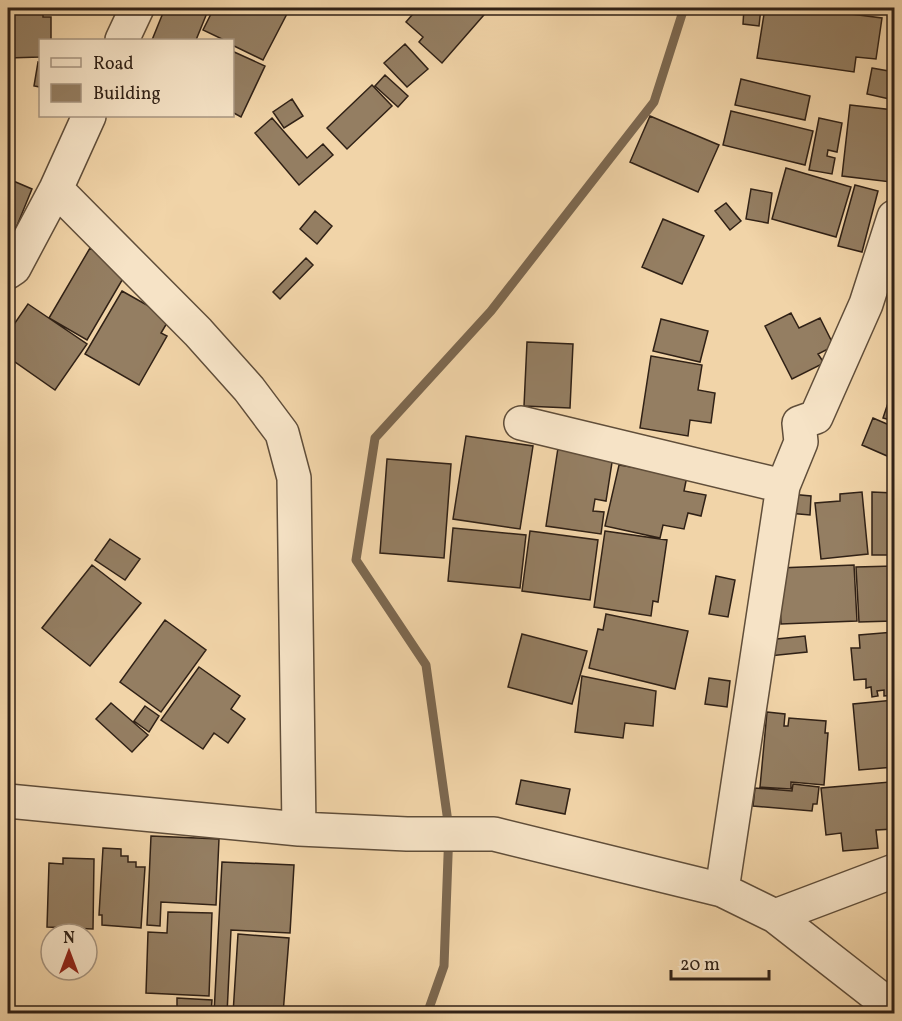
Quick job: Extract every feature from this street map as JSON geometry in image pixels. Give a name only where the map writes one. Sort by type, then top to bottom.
[{"type":"street","points":[[122,39],[137,8]]},
{"type":"street","points":[[8,272],[14,267],[56,189],[89,117]]},
{"type":"street","points":[[56,189],[198,332],[249,389],[282,433],[294,478],[299,829]]},
{"type":"street","points":[[722,890],[783,486],[801,442],[799,423],[816,417],[866,304],[894,217]]},
{"type":"street","points":[[520,423],[783,486]]},
{"type":"street","points":[[8,801],[299,829],[407,834],[494,834],[722,890],[775,916],[894,1009]]},
{"type":"street","points":[[775,916],[894,871]]},
{"type":"building","points":[[8,8],[43,8],[43,17],[51,17],[51,39],[39,39],[39,57],[8,58]]},
{"type":"building","points":[[165,8],[209,8],[196,39],[152,39]]},
{"type":"building","points":[[214,8],[290,8],[263,60],[234,46],[234,39],[222,39],[203,30]]},
{"type":"building","points":[[418,8],[490,8],[442,63],[419,42],[423,37],[406,22]]},
{"type":"building","points":[[744,8],[761,8],[759,26],[743,24]]},
{"type":"building","points":[[765,8],[803,8],[882,18],[876,59],[856,57],[854,72],[757,58]]},
{"type":"building","points":[[853,8],[890,8],[889,13]]},
{"type":"building","points":[[405,44],[428,69],[407,87],[384,63]]},
{"type":"building","points":[[234,52],[265,66],[241,117],[234,113]]},
{"type":"building","points":[[38,62],[39,87],[34,86]]},
{"type":"building","points":[[872,68],[894,72],[894,100],[867,94]]},
{"type":"building","points":[[385,75],[408,96],[398,107],[375,86]]},
{"type":"building","points":[[741,79],[810,96],[805,120],[735,105]]},
{"type":"building","points":[[372,85],[392,106],[347,149],[327,128]]},
{"type":"building","points":[[292,99],[303,116],[284,128],[273,112]]},
{"type":"building","points":[[850,105],[894,110],[891,182],[842,176]]},
{"type":"building","points":[[731,111],[813,131],[805,165],[723,145]]},
{"type":"building","points":[[650,116],[719,145],[698,192],[630,162]]},
{"type":"building","points":[[272,118],[307,158],[323,144],[333,155],[299,185],[255,133]]},
{"type":"building","points":[[819,118],[842,123],[837,152],[828,150],[827,156],[835,158],[832,174],[809,170]]},
{"type":"building","points":[[786,168],[851,187],[836,237],[772,219]]},
{"type":"building","points":[[11,180],[32,189],[16,228],[8,224],[8,189]]},
{"type":"building","points":[[855,185],[878,191],[862,252],[838,246]]},
{"type":"building","points":[[751,189],[772,193],[768,223],[746,219]]},
{"type":"building","points":[[726,203],[741,221],[730,230],[715,211]]},
{"type":"building","points":[[315,211],[332,226],[317,244],[300,229]]},
{"type":"building","points":[[663,219],[704,236],[682,284],[642,267]]},
{"type":"building","points":[[90,248],[128,270],[87,340],[49,318]]},
{"type":"building","points":[[306,258],[313,265],[280,299],[273,292]]},
{"type":"building","points":[[122,291],[170,318],[161,333],[167,336],[139,385],[85,354]]},
{"type":"building","points":[[28,304],[87,344],[55,390],[8,357],[8,333]]},
{"type":"building","points":[[791,313],[799,328],[820,318],[834,346],[818,354],[824,363],[792,379],[765,326]]},
{"type":"building","points":[[661,319],[708,331],[700,362],[653,351]]},
{"type":"building","points":[[527,342],[573,344],[570,408],[524,406]]},
{"type":"building","points":[[651,356],[702,365],[698,390],[715,393],[711,423],[690,420],[688,436],[640,428]]},
{"type":"building","points":[[890,397],[894,399],[894,421],[883,418]]},
{"type":"building","points":[[873,418],[894,427],[894,459],[862,445]]},
{"type":"building","points":[[466,436],[533,446],[520,529],[453,519]]},
{"type":"building","points":[[558,448],[613,456],[606,501],[595,499],[593,511],[604,512],[601,534],[546,526]]},
{"type":"building","points":[[387,459],[451,464],[444,558],[380,553]]},
{"type":"building","points":[[619,465],[687,476],[684,491],[706,495],[701,516],[688,513],[684,529],[663,525],[660,538],[605,526]]},
{"type":"building","points":[[862,492],[868,554],[821,559],[815,503],[840,501],[840,494]]},
{"type":"building","points":[[872,492],[894,493],[894,555],[872,555]]},
{"type":"building","points":[[790,494],[811,496],[810,515],[788,513]]},
{"type":"building","points":[[453,528],[526,535],[520,588],[448,581]]},
{"type":"building","points":[[530,531],[598,540],[590,600],[522,591]]},
{"type":"building","points":[[605,531],[667,540],[658,602],[653,601],[651,616],[594,607]]},
{"type":"building","points":[[110,539],[140,559],[125,580],[95,560]]},
{"type":"building","points":[[92,565],[141,603],[90,666],[42,628]]},
{"type":"building","points":[[854,565],[857,621],[781,624],[778,568]]},
{"type":"building","points":[[894,566],[893,621],[859,622],[856,567]]},
{"type":"building","points":[[716,576],[735,580],[728,617],[709,614]]},
{"type":"building","points":[[606,614],[688,631],[675,689],[589,668],[598,629],[603,630]]},
{"type":"building","points":[[165,620],[206,650],[161,712],[120,682]]},
{"type":"building","points":[[894,632],[894,695],[884,696],[884,690],[877,691],[878,696],[872,697],[871,687],[866,688],[866,679],[854,680],[851,648],[860,648],[859,635]]},
{"type":"building","points":[[522,634],[587,651],[572,704],[508,687]]},
{"type":"building","points":[[805,636],[807,652],[769,656],[767,640]]},
{"type":"building","points":[[199,667],[240,696],[231,709],[245,719],[228,743],[214,733],[203,749],[161,720]]},
{"type":"building","points":[[582,676],[656,691],[653,726],[625,723],[623,738],[575,732]]},
{"type":"building","points":[[709,678],[730,681],[727,707],[705,704]]},
{"type":"building","points":[[894,700],[894,767],[859,770],[853,704]]},
{"type":"building","points":[[111,703],[148,735],[132,752],[96,719]]},
{"type":"building","points":[[145,706],[159,716],[149,732],[134,721]]},
{"type":"building","points":[[767,712],[785,714],[784,726],[788,726],[789,718],[826,721],[825,733],[828,733],[824,785],[791,782],[791,789],[760,787]]},
{"type":"building","points":[[521,780],[570,789],[565,814],[516,804]]},
{"type":"building","points":[[890,782],[894,829],[876,830],[878,848],[843,851],[841,833],[826,835],[821,788]]},
{"type":"building","points":[[793,784],[819,787],[817,804],[813,804],[812,811],[753,806],[755,788],[792,791]]},
{"type":"building","points":[[151,836],[219,839],[216,905],[161,902],[160,926],[147,925]]},
{"type":"building","points":[[103,848],[121,849],[121,856],[128,856],[128,862],[136,862],[136,867],[145,867],[141,928],[102,925],[102,915],[99,915]]},
{"type":"building","points":[[63,858],[94,859],[93,922],[47,922],[49,863],[63,864]]},
{"type":"building","points":[[222,862],[294,865],[290,933],[231,930],[227,1014],[214,1014]]},
{"type":"building","points":[[168,912],[212,913],[209,996],[146,993],[148,932],[167,933]]},
{"type":"building","points":[[238,934],[289,938],[283,1014],[233,1014]]},
{"type":"building","points":[[894,948],[894,962],[888,957]]},
{"type":"building","points":[[177,998],[212,1000],[211,1014],[177,1014]]},
{"type":"waterway","points":[[427,1014],[444,966],[449,829],[426,665],[356,560],[375,438],[491,311],[654,102],[684,8]]}]
